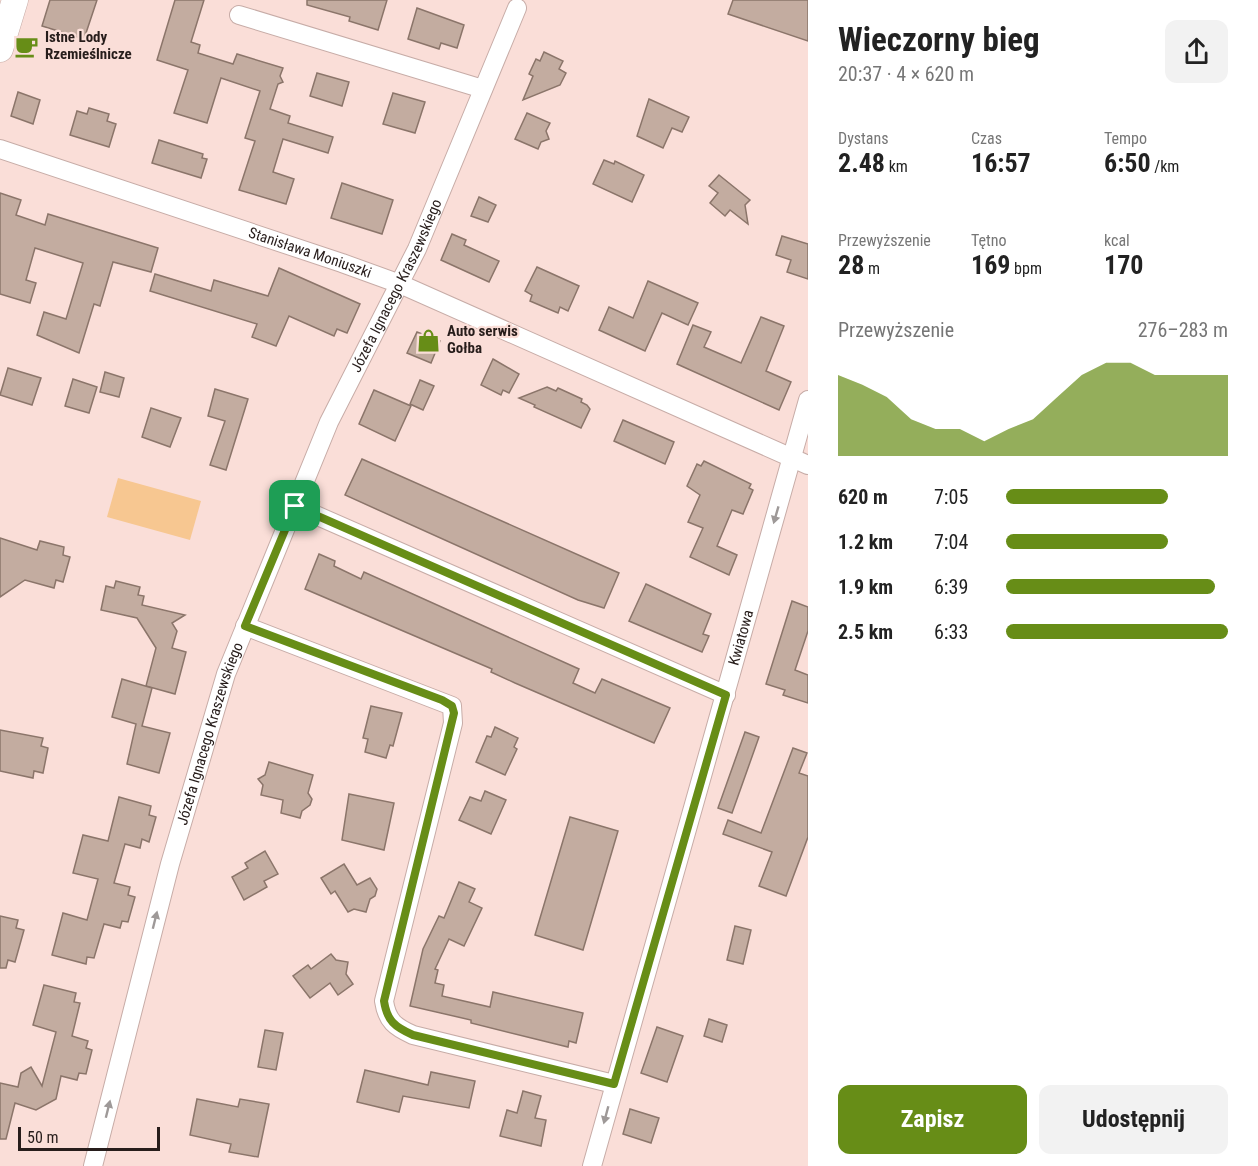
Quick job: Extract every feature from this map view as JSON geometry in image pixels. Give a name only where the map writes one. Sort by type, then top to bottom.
[{"type":"street","points":[[0,49],[15,0]]},
{"type":"street","name":"Józefa Ignacego Kraszewskiego","points":[[93,1166],[194,774],[245,626],[329,422],[400,284],[517,8]]},
{"type":"street","points":[[239,15],[483,89]]},
{"type":"street","name":"Stanisława Moniuszki","points":[[0,148],[342,262],[400,284],[800,462]]},
{"type":"street","name":"Kwiatowa","points":[[592,1166],[726,695],[800,462],[808,400]]},
{"type":"street","points":[[295,506],[726,695]]},
{"type":"street","points":[[245,626],[452,706],[453,723],[384,1001],[386,1016],[396,1028],[413,1035],[614,1084]]},
{"type":"shaded area","points":[[118,478],[201,501],[190,540],[107,517]]},
{"type":"building","points":[[50,0],[97,0],[84,39],[42,26]]},
{"type":"building","points":[[175,0],[204,0],[191,42],[200,45],[198,53],[233,64],[237,54],[283,68],[280,76],[283,82],[278,84],[270,109],[290,116],[288,123],[333,137],[328,153],[283,139],[273,172],[294,179],[286,204],[239,190],[255,141],[245,138],[260,91],[221,78],[207,123],[174,113],[188,70],[157,60]]},
{"type":"building","points":[[307,0],[387,0],[378,30],[349,21],[350,17],[307,5]]},
{"type":"building","points":[[733,0],[808,0],[808,41],[728,14]]},
{"type":"building","points":[[417,8],[464,25],[457,48],[441,43],[439,49],[408,39]]},
{"type":"building","points":[[544,52],[563,61],[559,69],[566,73],[560,85],[523,100],[533,76],[529,74],[536,59],[540,61]]},
{"type":"building","points":[[317,73],[349,82],[342,106],[310,96]]},
{"type":"building","points":[[18,92],[40,100],[33,124],[11,116]]},
{"type":"building","points":[[393,93],[425,102],[415,133],[383,124]]},
{"type":"building","points":[[649,99],[689,117],[682,132],[672,128],[663,148],[637,136]]},
{"type":"building","points":[[89,108],[109,114],[107,121],[116,124],[109,147],[70,135],[77,111],[87,114]]},
{"type":"building","points":[[527,113],[550,123],[546,131],[549,139],[541,142],[538,149],[515,139]]},
{"type":"building","points":[[159,140],[203,154],[202,158],[207,159],[201,178],[152,163]]},
{"type":"building","points":[[604,160],[614,164],[615,161],[644,175],[632,202],[593,184]]},
{"type":"building","points":[[719,175],[750,200],[745,205],[748,224],[730,210],[725,216],[710,203],[718,193],[709,186]]},
{"type":"building","points":[[342,183],[393,200],[382,234],[331,218]]},
{"type":"building","points":[[0,193],[21,200],[16,215],[45,225],[48,214],[158,248],[151,272],[113,262],[100,306],[94,304],[79,353],[37,335],[44,312],[66,319],[83,263],[35,248],[26,280],[36,283],[30,303],[0,294]]},
{"type":"building","points":[[479,197],[496,205],[488,222],[471,216]]},
{"type":"building","points":[[452,234],[466,240],[464,245],[499,261],[489,282],[441,260]]},
{"type":"building","points":[[782,236],[808,244],[808,279],[787,272],[791,260],[776,255]]},
{"type":"building","points":[[537,267],[579,286],[568,311],[560,307],[558,313],[530,301],[532,295],[525,291]]},
{"type":"building","points":[[279,268],[360,304],[347,333],[337,329],[334,336],[289,316],[276,346],[252,337],[257,324],[150,291],[155,274],[211,291],[214,280],[268,296]]},
{"type":"building","points":[[648,281],[698,303],[688,325],[662,313],[645,351],[599,330],[609,307],[633,318]]},
{"type":"building","points":[[761,317],[784,326],[766,371],[791,382],[779,410],[677,364],[693,325],[711,332],[704,347],[741,363]]},
{"type":"building","points":[[417,332],[440,341],[431,363],[407,353]]},
{"type":"building","points":[[493,359],[519,374],[509,393],[503,390],[501,395],[481,385]]},
{"type":"building","points":[[8,368],[41,378],[32,405],[0,395]]},
{"type":"building","points":[[105,372],[124,378],[119,397],[100,392]]},
{"type":"building","points":[[73,379],[97,387],[89,413],[65,406]]},
{"type":"building","points":[[420,380],[434,386],[423,410],[410,404]]},
{"type":"building","points":[[547,387],[556,391],[558,388],[582,399],[581,402],[587,405],[590,409],[581,428],[519,398]]},
{"type":"building","points":[[215,389],[248,399],[226,470],[210,465],[225,421],[208,416]]},
{"type":"building","points":[[374,390],[411,406],[395,441],[359,424]]},
{"type":"building","points":[[151,408],[181,418],[170,447],[142,437]]},
{"type":"building","points":[[623,420],[674,442],[665,464],[614,441]]},
{"type":"building","points":[[362,459],[619,573],[604,608],[578,600],[345,495]]},
{"type":"building","points":[[704,461],[751,484],[749,488],[753,490],[743,514],[732,510],[717,546],[737,555],[729,575],[690,557],[703,528],[688,522],[700,495],[687,486],[697,464],[701,466]]},
{"type":"building","points":[[0,538],[37,550],[40,541],[64,547],[63,555],[70,557],[63,582],[56,580],[54,588],[25,580],[0,597]]},
{"type":"building","points":[[319,554],[335,561],[334,566],[361,579],[364,572],[579,669],[573,683],[595,693],[602,679],[670,708],[654,743],[515,683],[491,672],[492,669],[305,589]]},
{"type":"building","points":[[116,581],[140,587],[138,595],[144,596],[142,605],[185,615],[172,623],[177,631],[172,648],[186,652],[175,694],[146,686],[156,648],[137,618],[101,610],[106,586],[114,588]]},
{"type":"building","points":[[646,584],[711,614],[703,634],[709,636],[702,652],[629,621]]},
{"type":"building","points":[[792,601],[808,607],[808,631],[795,670],[808,675],[808,703],[783,695],[785,690],[766,684]]},
{"type":"building","points":[[122,679],[152,688],[142,726],[170,733],[159,773],[127,764],[136,724],[112,717]]},
{"type":"building","points":[[371,706],[402,713],[393,746],[390,745],[386,758],[365,752],[368,739],[363,738]]},
{"type":"building","points":[[495,727],[518,738],[514,747],[517,749],[505,775],[476,762],[487,736],[491,737]]},
{"type":"building","points":[[0,730],[43,738],[41,746],[48,748],[43,773],[34,771],[33,778],[0,771]]},
{"type":"building","points":[[745,732],[759,737],[732,813],[718,808]]},
{"type":"building","points":[[793,748],[807,753],[799,773],[808,776],[808,837],[786,896],[759,886],[772,852],[723,834],[728,820],[761,833]]},
{"type":"building","points":[[269,762],[313,775],[308,793],[312,799],[310,805],[302,811],[300,818],[281,813],[283,800],[261,795],[263,785],[258,779],[265,775]]},
{"type":"building","points":[[485,791],[506,800],[491,834],[459,820],[470,797],[481,801]]},
{"type":"building","points":[[349,794],[394,803],[384,850],[342,840]]},
{"type":"building","points":[[119,797],[151,806],[149,815],[156,817],[149,842],[142,839],[140,848],[125,844],[114,883],[130,887],[128,895],[135,897],[128,922],[122,921],[120,928],[104,924],[94,958],[87,957],[86,964],[52,955],[63,913],[87,920],[98,879],[73,873],[83,835],[108,841]]},
{"type":"building","points":[[570,817],[618,831],[583,950],[535,935]]},
{"type":"building","points":[[265,851],[278,874],[264,881],[267,887],[244,900],[232,877],[248,868],[245,863]]},
{"type":"building","points":[[344,864],[357,885],[370,878],[377,889],[375,896],[370,899],[366,912],[354,909],[348,912],[335,891],[331,894],[321,878]]},
{"type":"building","points":[[459,882],[475,889],[469,902],[482,908],[464,946],[449,939],[435,969],[438,970],[435,983],[444,985],[442,996],[490,1007],[493,992],[583,1013],[576,1043],[569,1041],[568,1047],[410,1006],[423,949],[439,916],[444,918]]},
{"type":"building","points":[[0,916],[18,920],[16,928],[24,930],[15,962],[8,960],[6,968],[0,968]]},
{"type":"building","points":[[735,926],[751,930],[743,964],[727,960]]},
{"type":"building","points":[[331,954],[336,960],[348,962],[346,974],[353,984],[338,995],[330,983],[310,998],[293,976],[308,965],[311,969]]},
{"type":"building","points":[[44,985],[76,993],[74,1002],[80,1003],[72,1036],[88,1041],[86,1048],[92,1050],[86,1074],[79,1073],[77,1080],[61,1076],[56,1099],[36,1110],[15,1103],[6,1139],[0,1139],[0,1083],[18,1087],[21,1073],[31,1067],[42,1086],[56,1032],[33,1025]]},
{"type":"building","points":[[709,1019],[727,1025],[722,1042],[704,1036]]},
{"type":"building","points":[[657,1027],[683,1036],[667,1082],[641,1073]]},
{"type":"building","points":[[265,1030],[283,1033],[276,1070],[258,1067]]},
{"type":"building","points":[[365,1070],[428,1085],[431,1072],[475,1081],[469,1108],[403,1096],[399,1112],[357,1102]]},
{"type":"building","points":[[523,1091],[541,1096],[535,1118],[546,1120],[541,1146],[500,1136],[507,1110],[517,1113]]},
{"type":"building","points":[[197,1099],[238,1107],[240,1099],[269,1104],[258,1157],[229,1152],[231,1144],[190,1135]]},
{"type":"building","points":[[630,1109],[659,1118],[651,1143],[623,1134]]},
{"type":"place","name":"Istne Lody Rzemieślnicze","points":[[27,46]]},
{"type":"place","name":"Auto serwis Gołba","points":[[429,340]]},
{"type":"route","points":[[295,506],[726,695],[614,1084],[413,1035],[396,1028],[386,1016],[384,1001],[454,713],[452,706],[442,700],[245,626],[295,506]]}]
